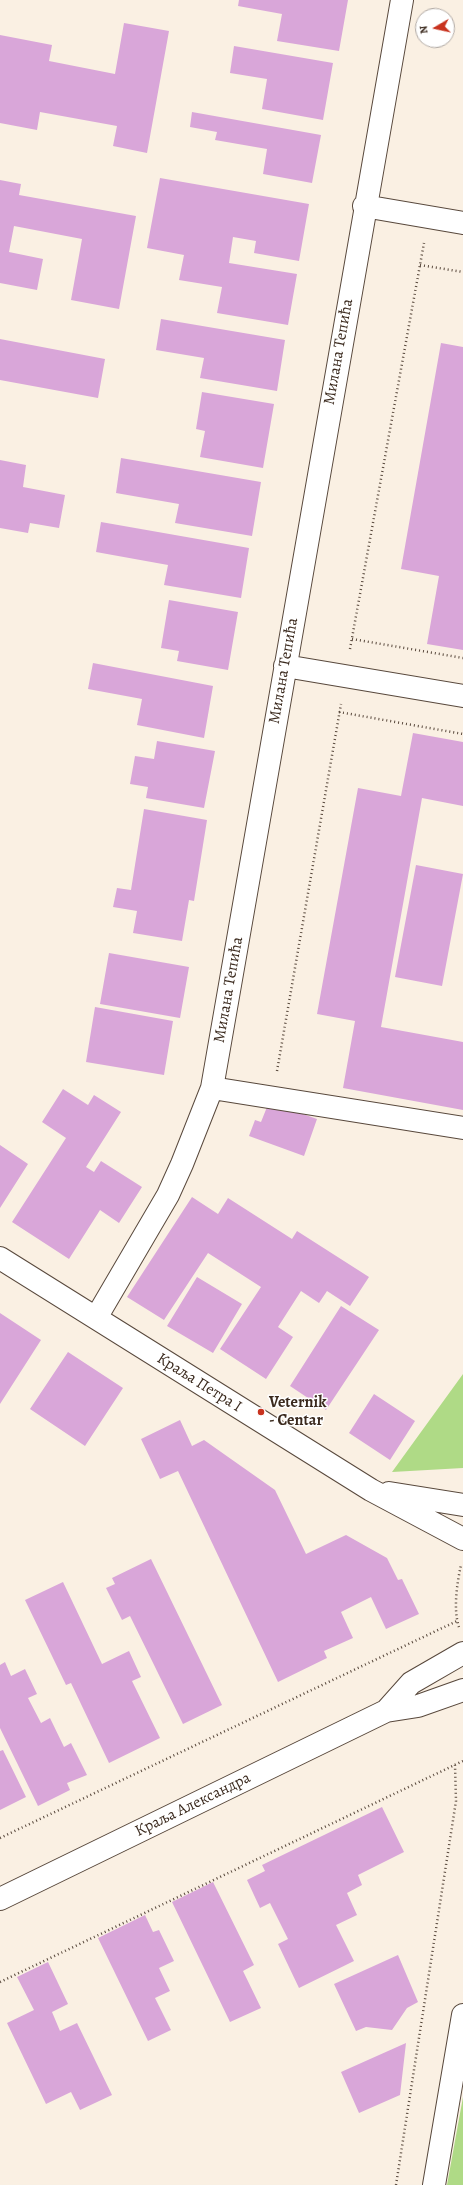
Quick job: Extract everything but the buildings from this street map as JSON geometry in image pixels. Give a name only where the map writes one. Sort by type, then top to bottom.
[{"type":"street","name":"Милана Тепића","points":[[96,1318],[168,1195],[212,1088],[364,206],[402,0]]},
{"type":"street","points":[[364,206],[463,223]]},
{"type":"street","points":[[285,666],[463,696]]},
{"type":"street","points":[[212,1088],[463,1128]]},
{"type":"street","name":"Краља Петра I","points":[[0,1258],[370,1490],[463,1539]]},
{"type":"street","points":[[370,1490],[463,1505]]},
{"type":"street","points":[[386,1711],[411,1683],[463,1653]]},
{"type":"street","points":[[386,1711],[418,1706],[462,1693]]},
{"type":"street","name":"Краља Александра","points":[[0,1899],[386,1711]]},
{"type":"street","points":[[434,2185],[463,2015]]},
{"type":"path","points":[[420,265],[463,272]]},
{"type":"path","points":[[352,639],[463,658]]},
{"type":"path","points":[[339,712],[463,734]]},
{"type":"path","points":[[461,1631],[457,1620],[459,1578],[463,1559]]},
{"type":"path","points":[[0,1838],[457,1620]]},
{"type":"path","points":[[0,1982],[463,1761]]},
{"type":"path","points":[[396,2185],[456,1801],[455,1765]]},
{"type":"green space","points":[[463,1374],[463,1468],[392,1472]]},
{"type":"green space","points":[[463,2097],[463,2185],[447,2185]]},
{"type":"place","name":"Veternik - Centar","points":[[261,1412]]}]
